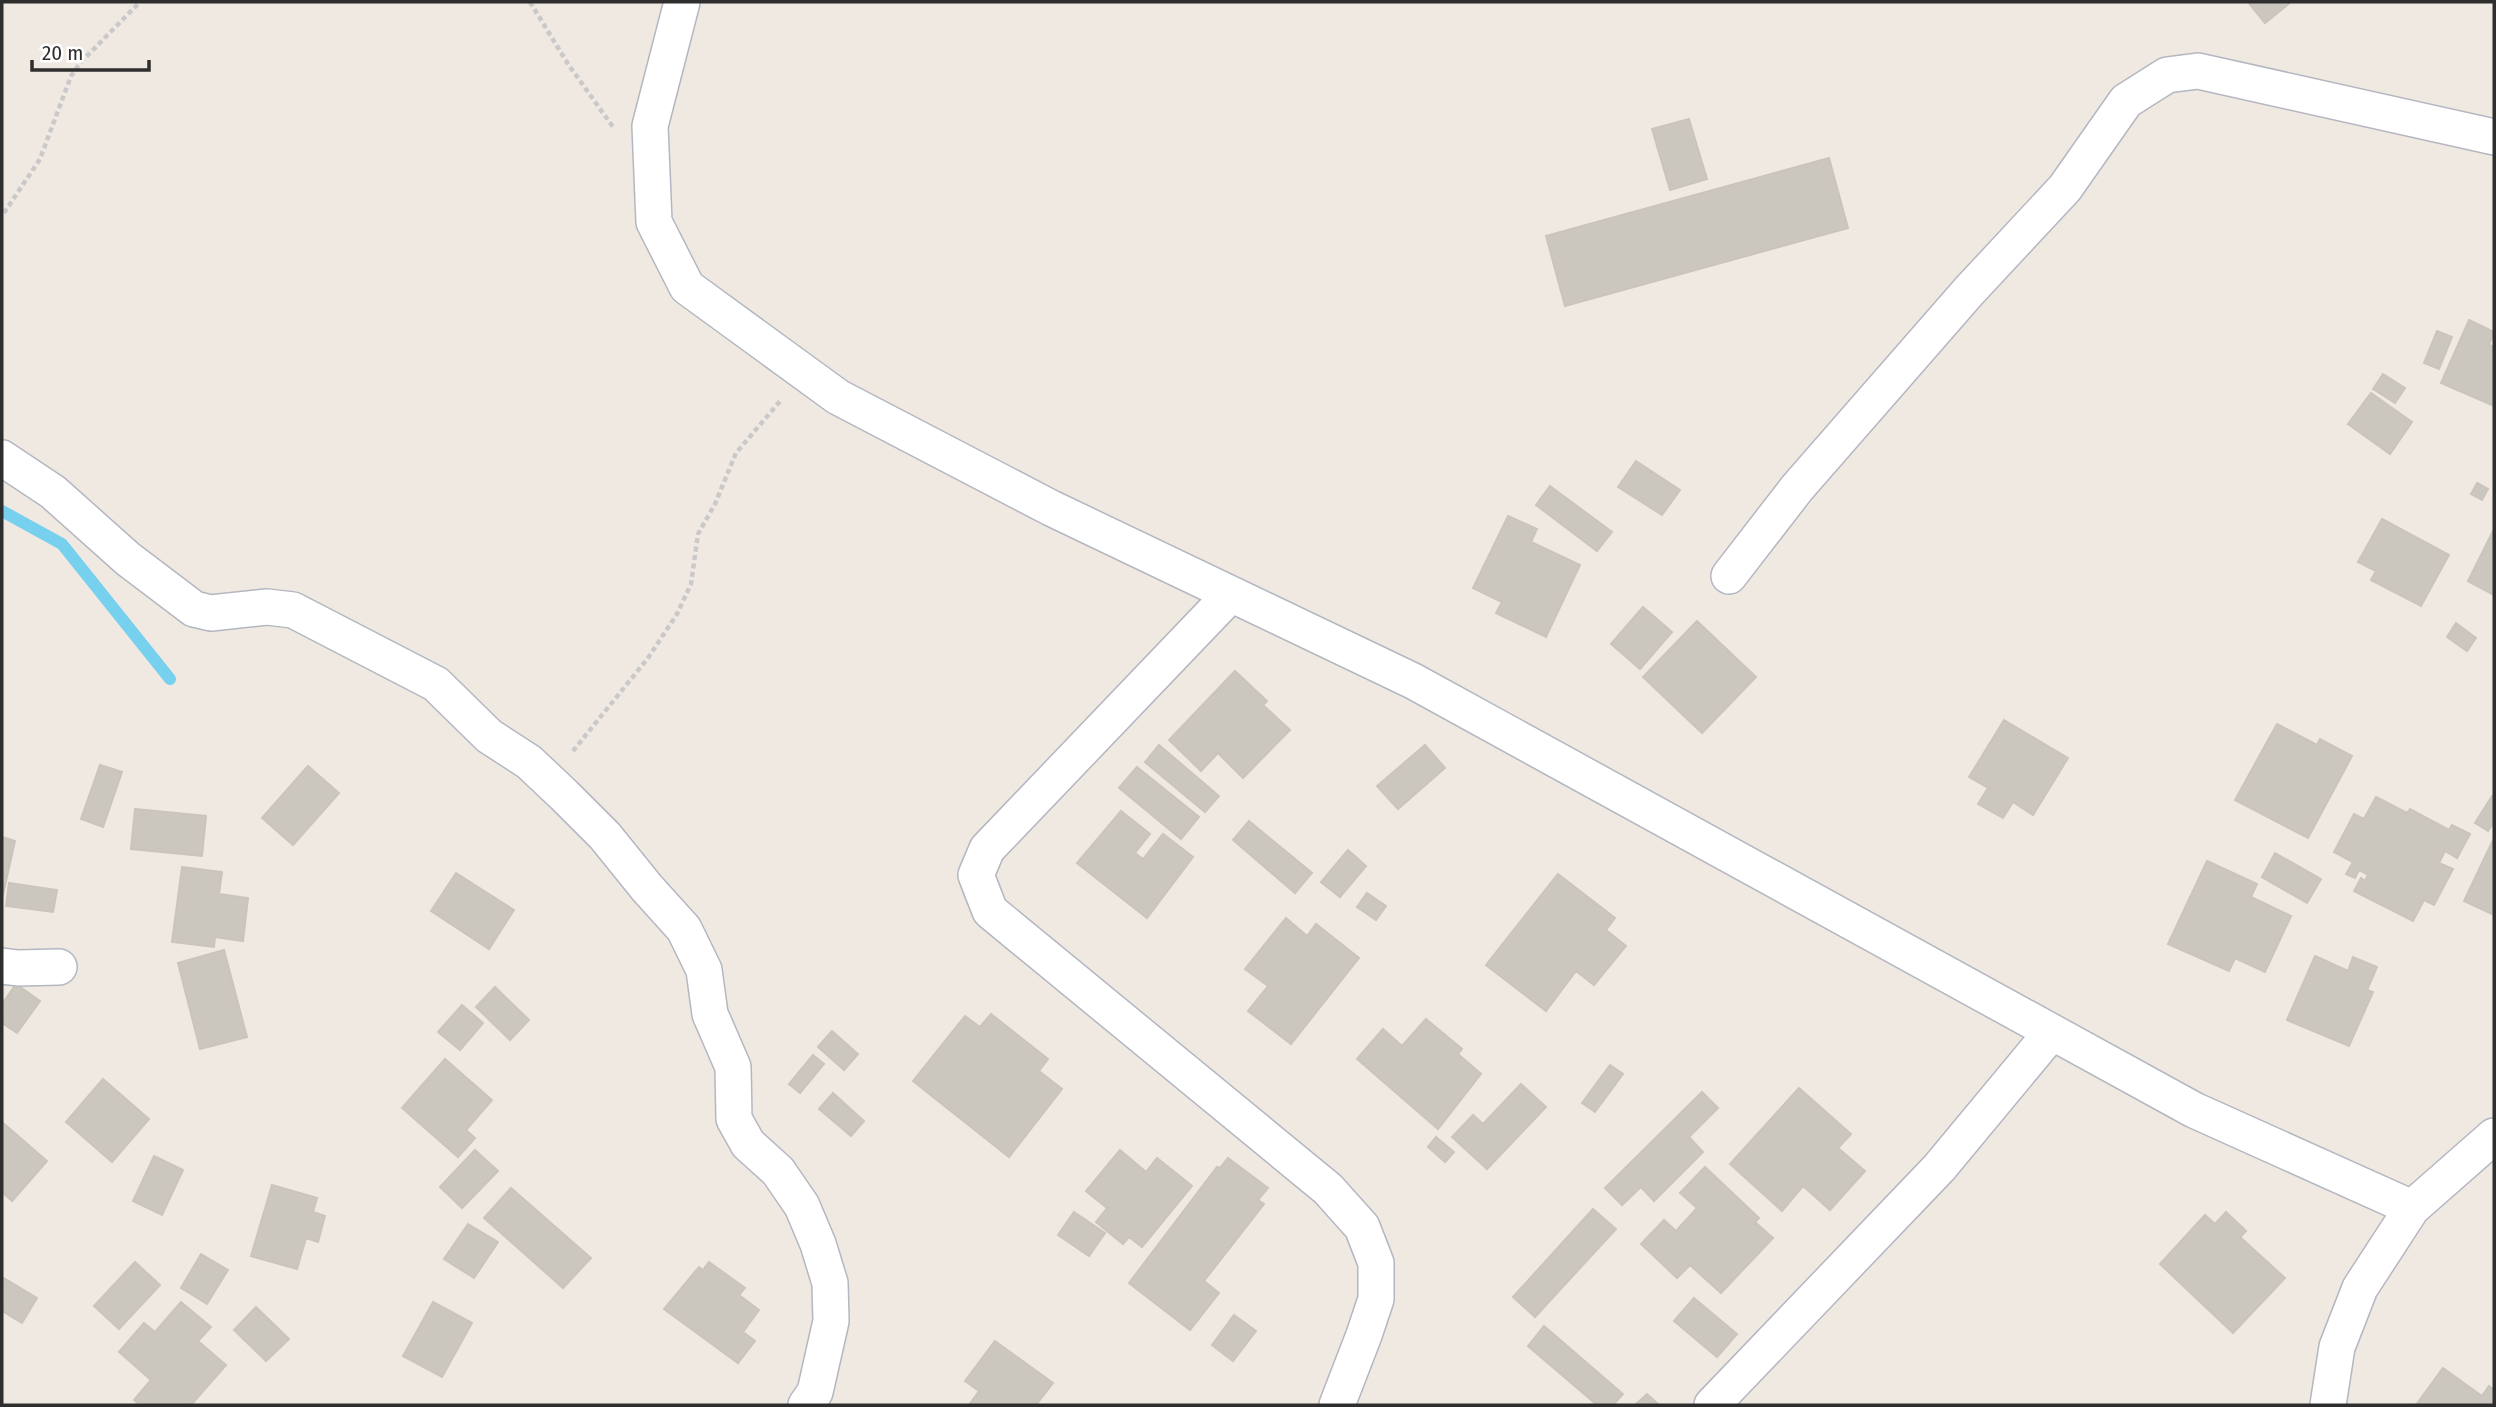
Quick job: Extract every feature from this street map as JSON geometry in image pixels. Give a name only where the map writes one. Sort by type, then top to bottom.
[{"type":"street","points":[[682,2],[650,126],[654,222],[687,287],[838,397],[1051,508],[1413,681],[2194,1110],[2412,1208]]},
{"type":"street","points":[[1729,576],[1797,488],[1969,291],[2065,188],[2126,101],[2167,75],[2198,71],[2494,137]]},
{"type":"street","points":[[2,458],[53,492],[128,559],[194,609],[211,613],[267,607],[293,610],[436,684],[489,736],[529,762],[550,781],[605,836],[684,929],[704,970],[710,1014],[733,1067],[734,1119],[748,1144],[778,1171],[802,1206],[830,1283],[831,1321],[815,1392],[806,1405]]},
{"type":"street","points":[[1231,594],[987,849],[976,875],[990,911],[1328,1189],[1362,1227],[1376,1263],[1376,1298],[1337,1405]]},
{"type":"street","points":[[2,966],[59,967]]},
{"type":"street","points":[[1712,1405],[1939,1168],[2051,1033]]},
{"type":"street","points":[[2328,1405],[2337,1347],[2360,1288],[2412,1208],[2494,1136]]},
{"type":"path","points":[[4,212],[40,159],[71,76],[81,62],[139,2]]},
{"type":"path","points":[[530,2],[568,64],[614,129]]},
{"type":"path","points":[[550,781],[648,658],[677,614],[691,584],[698,534],[715,504],[736,453],[804,373]]},
{"type":"building","points":[[2248,2],[2291,2],[2265,23]]},
{"type":"building","points":[[1689,119],[1707,179],[1670,190],[1652,129]]},
{"type":"building","points":[[1829,158],[1848,228],[1565,306],[1546,236]]},
{"type":"building","points":[[2469,320],[2494,332],[2489,345],[2494,347],[2494,406],[2441,383]]},
{"type":"building","points":[[2437,331],[2452,337],[2439,369],[2424,363]]},
{"type":"building","points":[[2383,374],[2405,388],[2395,403],[2373,389]]},
{"type":"building","points":[[2371,393],[2412,422],[2390,454],[2348,424]]},
{"type":"building","points":[[1636,461],[1680,490],[1662,515],[1618,487]]},
{"type":"building","points":[[2477,483],[2488,489],[2482,500],[2471,494]]},
{"type":"building","points":[[1550,486],[1612,532],[1597,551],[1536,505]]},
{"type":"building","points":[[1508,516],[1537,529],[1531,542],[1580,565],[1546,637],[1496,613],[1502,602],[1473,588]]},
{"type":"building","points":[[2382,519],[2449,555],[2421,606],[2371,580],[2376,571],[2358,562]]},
{"type":"building","points":[[2494,529],[2494,595],[2468,581]]},
{"type":"building","points":[[1643,607],[1672,632],[1640,669],[1611,644]]},
{"type":"building","points":[[1697,621],[1756,677],[1702,733],[1643,677]]},
{"type":"building","points":[[2456,623],[2476,638],[2467,651],[2447,637]]},
{"type":"building","points":[[1235,671],[1267,701],[1263,705],[1290,730],[1243,778],[1218,753],[1201,771],[1169,740]]},
{"type":"building","points":[[2004,720],[2068,758],[2033,815],[2013,802],[2003,818],[1978,804],[1988,788],[1969,777]]},
{"type":"building","points":[[2277,724],[2317,745],[2320,739],[2352,756],[2308,838],[2235,800]]},
{"type":"building","points":[[1159,745],[1219,796],[1205,812],[1145,762]]},
{"type":"building","points":[[1425,745],[1445,768],[1398,809],[1377,786]]},
{"type":"building","points":[[100,765],[122,772],[103,827],[81,819]]},
{"type":"building","points":[[308,766],[339,793],[293,845],[262,818]]},
{"type":"building","points":[[1137,767],[1199,817],[1181,839],[1119,788]]},
{"type":"building","points":[[2492,796],[2494,822],[2488,831],[2475,823]]},
{"type":"building","points":[[2376,797],[2407,813],[2410,809],[2449,830],[2452,825],[2470,834],[2457,858],[2445,851],[2439,863],[2453,869],[2434,905],[2424,900],[2413,921],[2354,891],[2361,878],[2365,881],[2368,875],[2359,870],[2355,878],[2346,874],[2353,862],[2334,852],[2354,814],[2364,819]]},
{"type":"building","points":[[135,809],[206,816],[202,856],[131,849]]},
{"type":"building","points":[[1121,811],[1150,834],[1135,853],[1143,859],[1163,834],[1193,857],[1147,918],[1077,863]]},
{"type":"building","points":[[1249,821],[1312,873],[1295,893],[1233,840]]},
{"type":"building","points":[[2,837],[15,841],[2,899]]},
{"type":"building","points":[[2494,838],[2494,915],[2464,901]]},
{"type":"building","points":[[1348,850],[1366,866],[1340,897],[1321,882]]},
{"type":"building","points":[[2275,853],[2321,879],[2307,903],[2262,877]]},
{"type":"building","points":[[2207,861],[2257,884],[2251,897],[2291,916],[2265,972],[2235,958],[2229,971],[2168,944]]},
{"type":"building","points":[[182,867],[222,872],[219,894],[248,898],[243,941],[215,937],[214,947],[172,942]]},
{"type":"building","points":[[456,873],[514,910],[489,949],[431,911]]},
{"type":"building","points":[[1558,874],[1615,918],[1606,930],[1626,946],[1594,985],[1576,971],[1546,1011],[1486,965]]},
{"type":"building","points":[[9,883],[57,890],[53,912],[6,906]]},
{"type":"building","points":[[1367,893],[1386,906],[1376,920],[1357,907]]},
{"type":"building","points":[[1286,918],[1307,936],[1316,924],[1359,958],[1291,1044],[1248,1011],[1268,986],[1245,969]]},
{"type":"building","points":[[224,950],[247,1037],[200,1049],[178,963]]},
{"type":"building","points":[[2315,956],[2348,971],[2353,957],[2377,967],[2367,990],[2373,992],[2349,1046],[2287,1020]]},
{"type":"building","points":[[16,984],[40,1001],[17,1033],[2,1023],[2,1004]]},
{"type":"building","points":[[495,987],[529,1020],[510,1040],[476,1007]]},
{"type":"building","points":[[462,1005],[483,1023],[460,1050],[438,1032]]},
{"type":"building","points":[[991,1014],[1048,1059],[1039,1071],[1062,1089],[1009,1157],[913,1081],[965,1016],[980,1027]]},
{"type":"building","points":[[1426,1019],[1462,1049],[1458,1054],[1481,1074],[1438,1129],[1357,1059],[1383,1029],[1402,1046]]},
{"type":"building","points":[[832,1031],[858,1054],[844,1070],[818,1047]]},
{"type":"building","points":[[813,1055],[824,1064],[800,1093],[789,1084]]},
{"type":"building","points":[[445,1059],[492,1100],[466,1130],[475,1138],[458,1157],[402,1108]]},
{"type":"building","points":[[1610,1065],[1623,1074],[1595,1112],[1582,1103]]},
{"type":"building","points":[[103,1079],[149,1119],[112,1162],[66,1122]]},
{"type":"building","points":[[1521,1084],[1546,1107],[1487,1169],[1452,1137],[1473,1115],[1483,1124]]},
{"type":"building","points":[[1799,1088],[1851,1134],[1838,1148],[1865,1171],[1830,1210],[1803,1186],[1782,1211],[1730,1164]]},
{"type":"building","points":[[1702,1092],[1718,1108],[1689,1137],[1703,1152],[1654,1201],[1641,1187],[1622,1205],[1605,1188]]},
{"type":"building","points":[[833,1093],[864,1121],[851,1136],[819,1109]]},
{"type":"building","points":[[2,1122],[47,1161],[12,1201],[2,1192]]},
{"type":"building","points":[[1436,1137],[1454,1152],[1445,1162],[1428,1147]]},
{"type":"building","points":[[475,1150],[498,1171],[462,1208],[440,1187]]},
{"type":"building","points":[[1120,1150],[1146,1172],[1157,1158],[1192,1186],[1142,1247],[1129,1237],[1123,1244],[1096,1222],[1107,1208],[1086,1191]]},
{"type":"building","points":[[154,1156],[183,1170],[162,1215],[133,1201]]},
{"type":"building","points":[[1228,1158],[1268,1188],[1258,1200],[1264,1204],[1204,1281],[1219,1293],[1190,1330],[1129,1283],[1217,1167],[1220,1168]]},
{"type":"building","points":[[1705,1167],[1759,1218],[1755,1222],[1773,1238],[1721,1293],[1690,1265],[1677,1278],[1641,1244],[1664,1220],[1676,1231],[1697,1208],[1680,1193]]},
{"type":"building","points":[[272,1185],[317,1198],[313,1212],[325,1216],[318,1242],[306,1238],[297,1269],[251,1256]]},
{"type":"building","points":[[511,1188],[591,1258],[563,1288],[484,1218]]},
{"type":"building","points":[[1593,1209],[1616,1229],[1535,1317],[1513,1297]]},
{"type":"building","points":[[1074,1212],[1105,1233],[1089,1256],[1058,1235]]},
{"type":"building","points":[[2226,1212],[2246,1231],[2240,1237],[2285,1278],[2233,1333],[2160,1264],[2205,1215],[2215,1224]]},
{"type":"building","points":[[468,1224],[498,1242],[474,1278],[444,1259]]},
{"type":"building","points":[[201,1254],[228,1270],[207,1304],[181,1288]]},
{"type":"building","points":[[135,1262],[160,1285],[119,1329],[94,1306]]},
{"type":"building","points":[[709,1262],[745,1288],[739,1295],[759,1310],[743,1332],[755,1341],[738,1363],[664,1309],[699,1267],[703,1270]]},
{"type":"building","points":[[2,1277],[37,1298],[22,1323],[2,1311]]},
{"type":"building","points":[[1694,1298],[1737,1334],[1717,1357],[1674,1321]]},
{"type":"building","points":[[181,1302],[211,1327],[198,1341],[226,1365],[191,1405],[140,1405],[134,1400],[151,1380],[119,1352],[144,1323],[155,1332]]},
{"type":"building","points":[[433,1302],[472,1323],[442,1377],[403,1356]]},
{"type":"building","points":[[256,1307],[289,1339],[266,1361],[234,1330]]},
{"type":"building","points":[[1234,1315],[1256,1331],[1233,1361],[1212,1345]]},
{"type":"building","points":[[1544,1326],[1623,1394],[1613,1405],[1597,1405],[1528,1346]]},
{"type":"building","points":[[995,1341],[1053,1383],[1036,1405],[969,1405],[979,1391],[965,1381]]},
{"type":"building","points":[[2443,1368],[2482,1396],[2489,1386],[2494,1390],[2494,1405],[2416,1405]]},
{"type":"building","points":[[1647,1394],[1659,1405],[1635,1405]]},
{"type":"waterway","points":[[2,511],[62,544],[170,679]]}]
